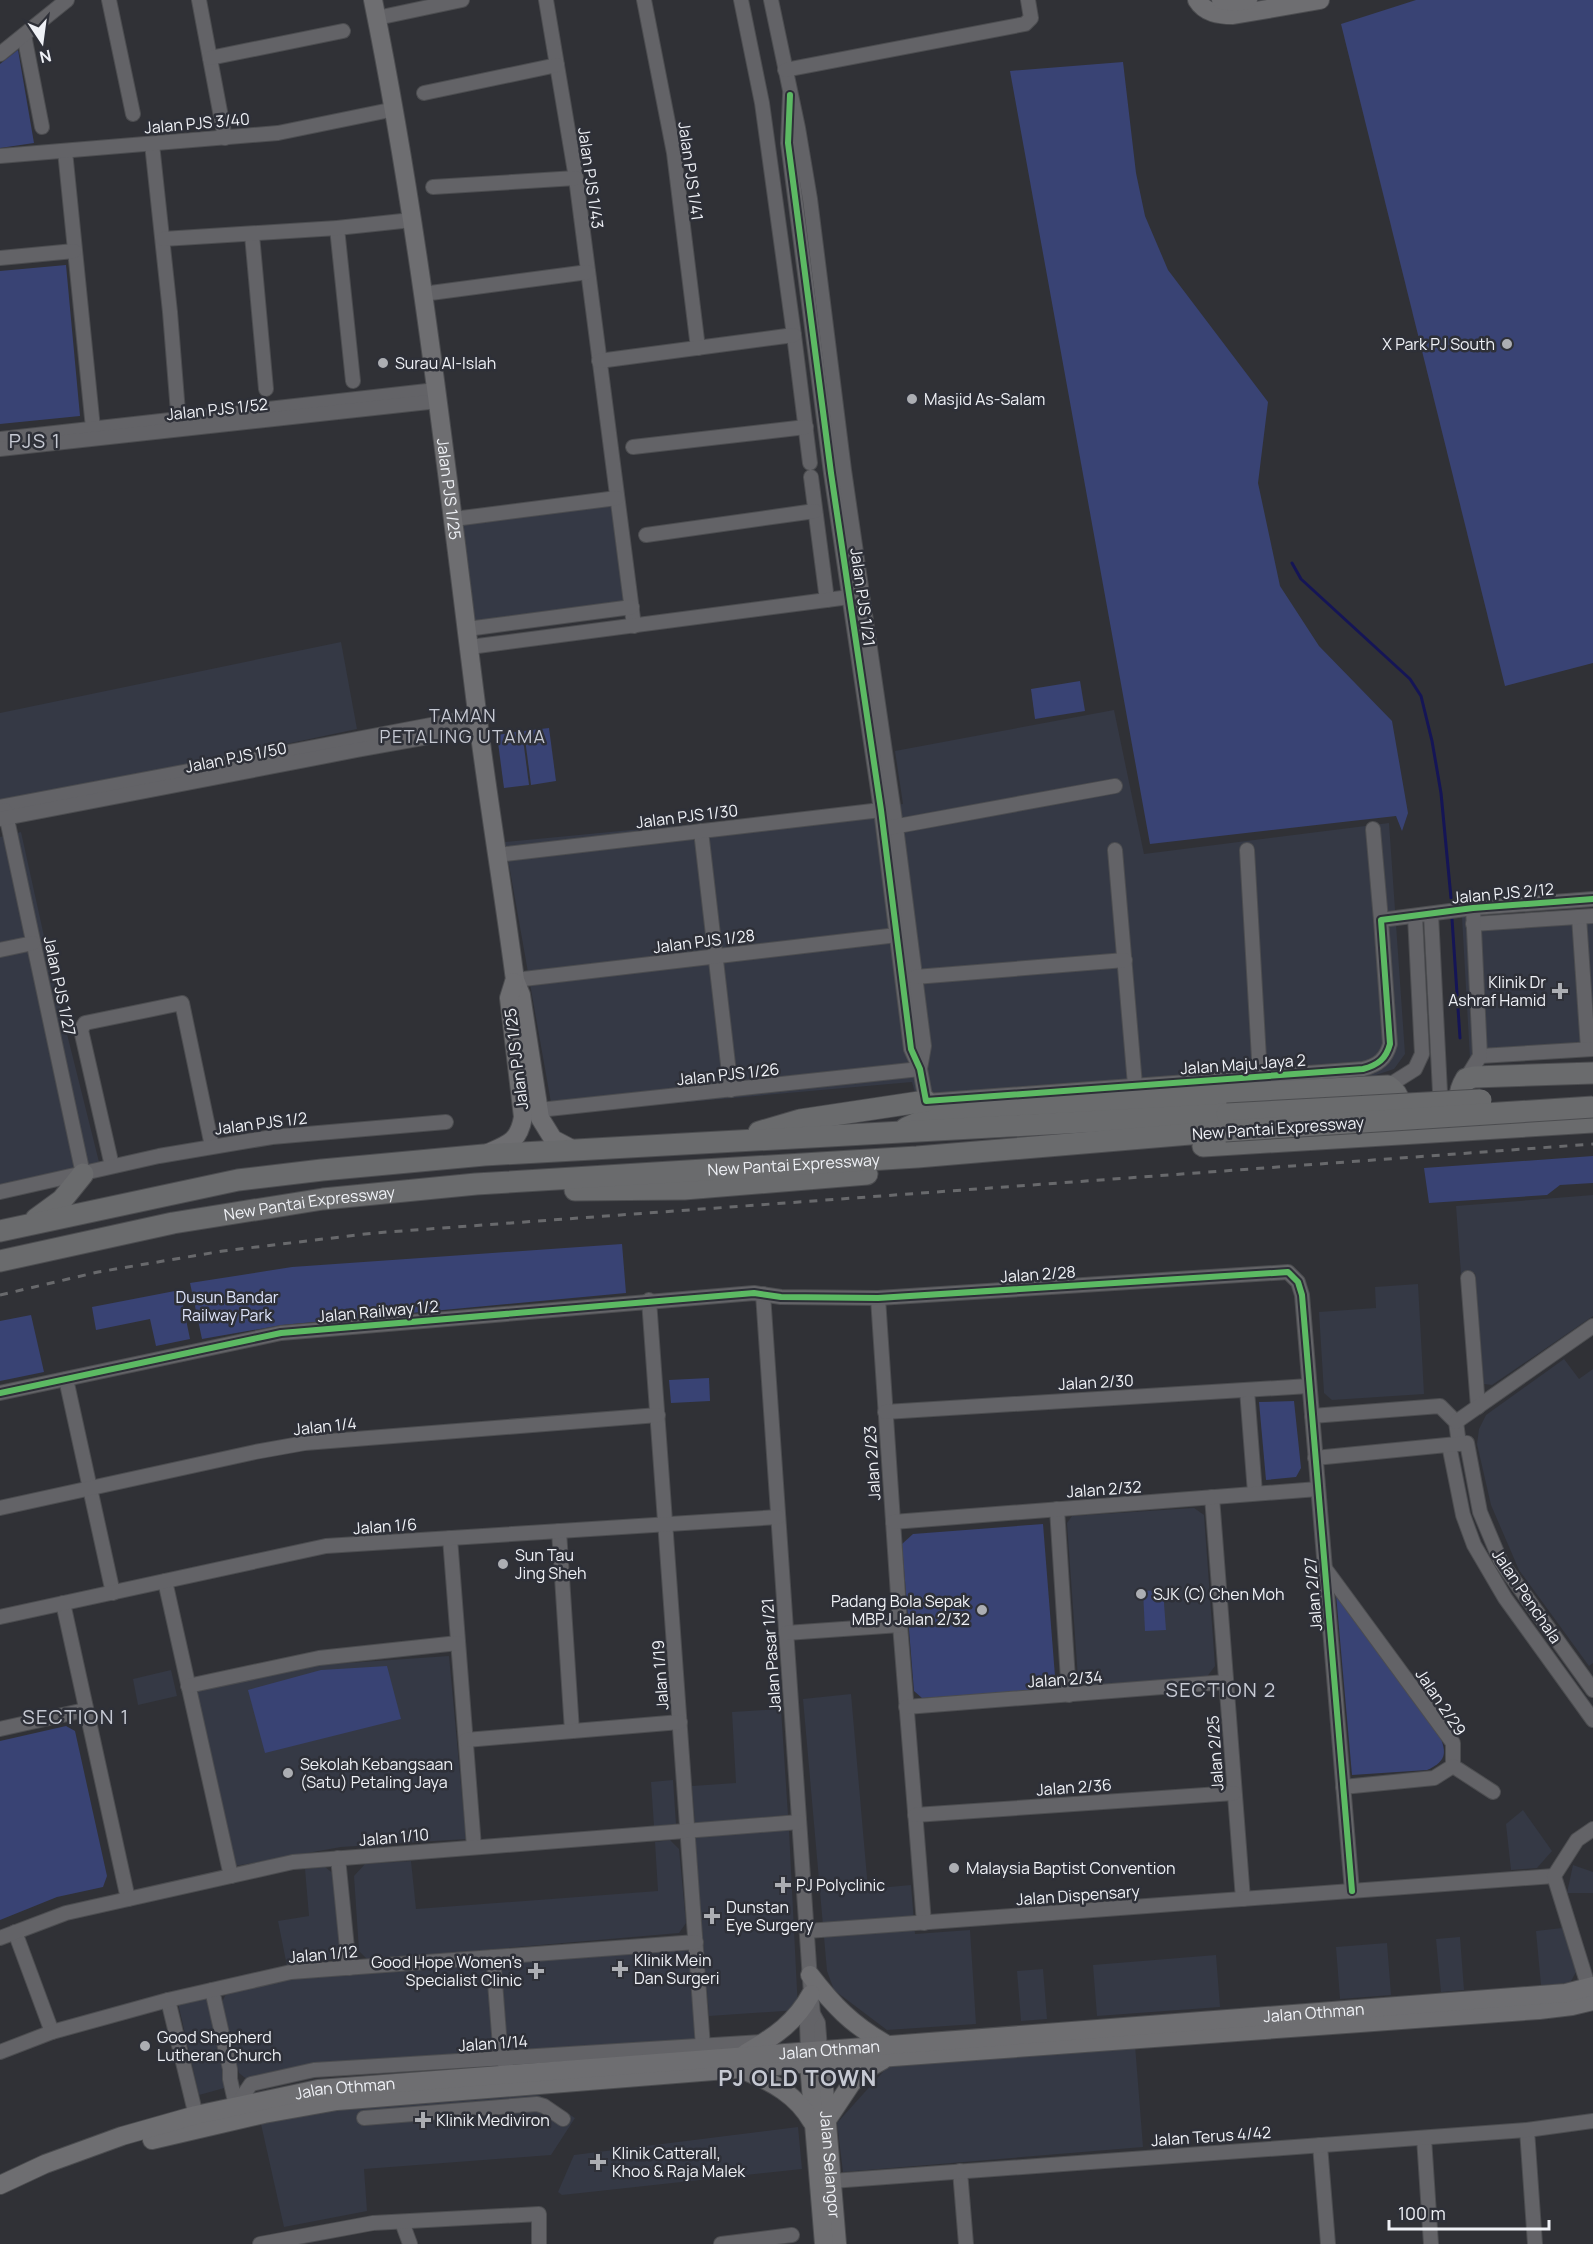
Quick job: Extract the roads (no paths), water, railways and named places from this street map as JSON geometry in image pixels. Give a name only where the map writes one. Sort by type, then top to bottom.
[{"type":"highway","points":[[1491,1128],[1466,1119],[1462,1111],[1460,1093],[1466,1080],[1481,1075],[1593,1073]]},
{"type":"highway","points":[[892,1134],[935,1115],[983,1107],[1388,1086],[1399,1098],[1400,1112],[1388,1126],[1372,1135]]},
{"type":"highway","name":"New Pantai Expressway","points":[[0,1231],[238,1180],[484,1155],[1593,1094]]},
{"type":"highway","points":[[727,1142],[800,1120],[926,1101]]},
{"type":"highway","name":"New Pantai Expressway","points":[[0,1261],[173,1223],[323,1199],[476,1184],[917,1157],[1225,1131],[1593,1107]]},
{"type":"highway","points":[[476,1184],[551,1191],[684,1189],[1185,1148],[1593,1122]]},
{"type":"highway","points":[[28,1224],[62,1200],[83,1174]]},
{"type":"main road","name":"Jalan PJS 1/25","points":[[373,0],[395,109],[423,294],[515,980],[521,995],[543,1126],[553,1139],[574,1150]]},
{"type":"main road","points":[[1210,2],[1248,0]]},
{"type":"main road","points":[[1210,2],[1220,15],[1233,15],[1320,0]]},
{"type":"main road","name":"Jalan PJS 1/25","points":[[484,1155],[512,1142],[521,1129],[523,1117],[509,998],[515,980]]},
{"type":"main road","points":[[810,1974],[829,2000],[887,2051],[862,2072],[820,2122],[795,2098],[743,2063],[765,2042],[784,2029],[802,2009],[811,1994]]},
{"type":"main road","name":"Jalan Othman","points":[[3,2184],[45,2164],[122,2136],[319,2103],[517,2089],[743,2063],[1566,1994],[1592,1994]]},
{"type":"main road","name":"Jalan Selangor","points":[[815,2057],[820,2122],[824,2244]]},
{"type":"main road","name":"Jalan Othman","points":[[197,2122],[236,2106],[318,2089],[517,2089]]},
{"type":"main road","name":"Jalan Selangor","points":[[820,2122],[832,2181],[837,2244]]},
{"type":"street","points":[[0,54],[67,0]]},
{"type":"street","points":[[109,0],[133,114]]},
{"type":"street","points":[[199,0],[225,138]]},
{"type":"street","points":[[376,18],[462,0]]},
{"type":"street","name":"Jalan PJS 1/43","points":[[546,0],[576,178],[634,626]]},
{"type":"street","name":"Jalan PJS 1/41","points":[[644,0],[674,153],[698,348]]},
{"type":"street","points":[[741,0],[762,103],[795,335],[827,600]]},
{"type":"street","name":"Jalan PJS 1/21","points":[[771,0],[790,95],[788,143],[890,828],[915,977],[924,1046],[920,1069]]},
{"type":"street","points":[[785,70],[1024,24],[1030,21],[1031,15],[1028,0]]},
{"type":"street","points":[[210,58],[343,32]]},
{"type":"street","points":[[24,34],[42,128]]},
{"type":"street","points":[[424,93],[557,65]]},
{"type":"street","name":"Jalan PJS 3/40","points":[[0,156],[278,133],[395,109]]},
{"type":"street","points":[[152,144],[163,239],[179,424]]},
{"type":"street","points":[[65,151],[93,428]]},
{"type":"street","points":[[433,187],[576,178]]},
{"type":"street","points":[[163,239],[252,235],[412,220]]},
{"type":"street","points":[[337,228],[352,381]]},
{"type":"street","points":[[252,235],[266,388]]},
{"type":"street","points":[[0,258],[74,251]]},
{"type":"street","points":[[423,294],[588,272]]},
{"type":"street","points":[[599,361],[795,335]]},
{"type":"street","name":"Jalan PJS 1/52","points":[[0,449],[160,426],[437,395]]},
{"type":"street","name":"Jalan PJS 1/52","points":[[0,439],[93,428],[160,426]]},
{"type":"street","points":[[633,447],[806,427]]},
{"type":"street","points":[[454,519],[617,498]]},
{"type":"street","points":[[646,535],[816,511]]},
{"type":"street","points":[[468,638],[634,626],[856,596]]},
{"type":"street","name":"Jalan PJS 1/21","points":[[856,596],[881,810],[890,828],[897,935],[911,1049],[920,1069],[926,1101]]},
{"type":"street","points":[[468,638],[632,607]]},
{"type":"street","name":"Jalan PJS 1/50","points":[[3,813],[357,750],[479,722]]},
{"type":"street","points":[[890,828],[1115,786]]},
{"type":"street","name":"Jalan PJS 1/30","points":[[497,855],[881,810]]},
{"type":"street","name":"Jalan PJS 1/27","points":[[3,813],[6,841],[33,943],[83,1174]]},
{"type":"street","name":"Jalan Maju Jaya 2","points":[[926,1101],[1363,1069],[1382,1061],[1388,1053],[1390,1044],[1373,829]]},
{"type":"street","points":[[701,831],[730,1090]]},
{"type":"street","points":[[1115,850],[1135,1085]]},
{"type":"street","points":[[1247,850],[1260,1076]]},
{"type":"street","name":"Jalan PJS 2/12","points":[[1415,916],[1593,899]]},
{"type":"street","points":[[1466,1080],[1480,1056],[1473,909]]},
{"type":"street","points":[[1372,1135],[1400,1129],[1426,1119],[1433,1111],[1440,1092],[1431,914]]},
{"type":"street","points":[[1381,920],[1415,916],[1422,1054],[1415,1069],[1388,1086]]},
{"type":"street","points":[[1473,924],[1586,917],[1590,1049],[1480,1056]]},
{"type":"street","name":"Jalan PJS 1/28","points":[[515,980],[897,935]]},
{"type":"street","points":[[0,950],[33,943]]},
{"type":"street","points":[[915,977],[1125,960]]},
{"type":"street","points":[[112,1167],[81,1030],[85,1023],[182,1003],[212,1146]]},
{"type":"street","name":"Jalan PJS 1/26","points":[[539,1110],[920,1069]]},
{"type":"street","name":"Jalan PJS 1/2","points":[[0,1192],[212,1146],[272,1137],[446,1122]]},
{"type":"street","name":"Jalan 2/28","points":[[763,1294],[781,1297],[878,1298],[1284,1272],[1295,1277],[1302,1295]]},
{"type":"street","points":[[1468,1278],[1478,1407]]},
{"type":"street","name":"Jalan Railway 1/2","points":[[0,1393],[281,1333],[649,1300],[763,1294]]},
{"type":"street","name":"Jalan Pasar 1/21","points":[[763,1294],[811,1994],[813,2014],[818,2023],[815,2057]]},
{"type":"street","name":"Jalan 2/27","points":[[1302,1295],[1352,1891]]},
{"type":"street","name":"Jalan 2/23","points":[[878,1298],[906,1707],[924,1923]]},
{"type":"street","name":"Jalan 1/19","points":[[649,1300],[703,2047]]},
{"type":"street","points":[[1312,1416],[1440,1406],[1456,1422],[1593,1326]]},
{"type":"street","points":[[66,1379],[113,1593]]},
{"type":"street","name":"Jalan 2/30","points":[[885,1412],[1310,1386]]},
{"type":"street","points":[[1247,1390],[1255,1494]]},
{"type":"street","name":"Jalan 1/4","points":[[0,1508],[305,1443],[658,1415]]},
{"type":"street","name":"Jalan Penchala","points":[[1456,1422],[1463,1515],[1474,1545],[1505,1598],[1593,1720]]},
{"type":"street","points":[[1316,1458],[1458,1444]]},
{"type":"street","name":"Jalan Penchala","points":[[1458,1444],[1480,1512],[1500,1562],[1592,1687]]},
{"type":"street","name":"Jalan 2/32","points":[[893,1522],[1318,1489]]},
{"type":"street","name":"Jalan 2/25","points":[[1212,1497],[1243,1899]]},
{"type":"street","points":[[1057,1509],[1069,1695]]},
{"type":"street","name":"Jalan 1/6","points":[[0,1617],[326,1546],[778,1517]]},
{"type":"street","points":[[559,1531],[572,1731]]},
{"type":"street","points":[[450,1538],[474,1847]]},
{"type":"street","name":"Jalan 2/29","points":[[1325,1568],[1453,1743],[1453,1766]]},
{"type":"street","points":[[165,1581],[231,1876]]},
{"type":"street","points":[[63,1603],[128,1899]]},
{"type":"street","points":[[786,1633],[900,1625]]},
{"type":"street","points":[[188,1686],[319,1658],[458,1643]]},
{"type":"street","name":"Jalan 2/34","points":[[906,1707],[1226,1682]]},
{"type":"street","points":[[1577,1698],[1592,1687]]},
{"type":"street","points":[[0,1729],[85,1710]]},
{"type":"street","points":[[466,1740],[680,1722]]},
{"type":"street","points":[[1343,1787],[1434,1778],[1453,1766],[1493,1792]]},
{"type":"street","name":"Jalan 2/36","points":[[915,1815],[1234,1793]]},
{"type":"street","name":"Jalan 1/10","points":[[0,1938],[66,1913],[293,1862],[799,1822]]},
{"type":"street","points":[[1592,1994],[1554,1876],[1577,1840],[1593,1829]]},
{"type":"street","points":[[338,1858],[349,1968]]},
{"type":"street","name":"Jalan Dispensary","points":[[807,1931],[1554,1876]]},
{"type":"street","points":[[15,1932],[52,2032]]},
{"type":"street","name":"Jalan 1/12","points":[[0,2052],[52,2032],[168,2000],[291,1972],[696,1942]]},
{"type":"street","points":[[493,1957],[501,2059],[517,2089],[563,2119]]},
{"type":"street","points":[[212,1990],[236,2106]]},
{"type":"street","points":[[168,2000],[197,2122]]},
{"type":"street","name":"Jalan 1/14","points":[[236,2106],[251,2084],[314,2070],[765,2042]]},
{"type":"street","name":"Jalan Othman","points":[[364,2118],[390,2116],[517,2089]]},
{"type":"street","points":[[388,2097],[390,2116]]},
{"type":"street","name":"Jalan Terus 4/42","points":[[832,2181],[1527,2130],[1593,2121]]},
{"type":"street","points":[[1527,2130],[1535,2244]]},
{"type":"street","points":[[1424,2138],[1431,2244]]},
{"type":"street","points":[[1320,2145],[1328,2244]]},
{"type":"street","points":[[960,2171],[966,2244]]},
{"type":"street","points":[[260,2244],[294,2241],[373,2223],[538,2214],[539,2244]]},
{"type":"street","points":[[402,2222],[410,2244]]},
{"type":"street","points":[[721,2244],[792,2235]]},
{"type":"waterway","points":[[1292,563],[1301,579],[1410,679],[1421,696],[1441,793],[1451,898]]},
{"type":"waterway","points":[[1452,919],[1460,1038]]},
{"type":"railway","points":[[0,1295],[98,1272],[223,1251],[374,1233],[1593,1144]]},
{"type":"place","name":"X Park PJ South","points":[[1507,344]]},
{"type":"place","name":"Surau Al-Islah","points":[[383,363]]},
{"type":"place","name":"Masjid As-Salam","points":[[912,399]]},
{"type":"place","name":"Klinik Dr Ashraf Hamid","points":[[1560,991]]},
{"type":"place","name":"Sun Tau Jing Sheh","points":[[503,1564]]},
{"type":"place","name":"SJK (C) Chen Moh","points":[[1141,1594]]},
{"type":"place","name":"Padang Bola Sepak MBPJ Jalan 2/32","points":[[982,1610]]},
{"type":"place","name":"Sekolah Kebangsaan (Satu) Petaling Jaya","points":[[288,1773]]},
{"type":"place","name":"Malaysia Baptist Convention","points":[[954,1868]]},
{"type":"place","name":"PJ Polyclinic","points":[[783,1885]]},
{"type":"place","name":"Dunstan Eye Surgery","points":[[712,1916]]},
{"type":"place","name":"Klinik Mein Dan Surgeri","points":[[620,1969]]},
{"type":"place","name":"Good Hope Women's Specialist Clinic","points":[[536,1971]]},
{"type":"place","name":"Good Shepherd Lutheran Church","points":[[145,2046]]},
{"type":"place","name":"Klinik Mediviron","points":[[423,2120]]},
{"type":"place","name":"Klinik Catterall, Khoo & Raja Malek","points":[[598,2162]]},
{"type":"district","name":"PJS 1","points":[[35,440]]},
{"type":"district","name":"TAMAN PETALING UTAMA","points":[[463,725]]},
{"type":"district","name":"SECTION 2","points":[[1221,1689]]},
{"type":"district","name":"SECTION 1","points":[[76,1716]]},
{"type":"district","name":"PJ OLD TOWN","points":[[798,2078]]},
{"type":"park label","name":"Dusun Bandar Railway Park","points":[[227,1306]]}]
